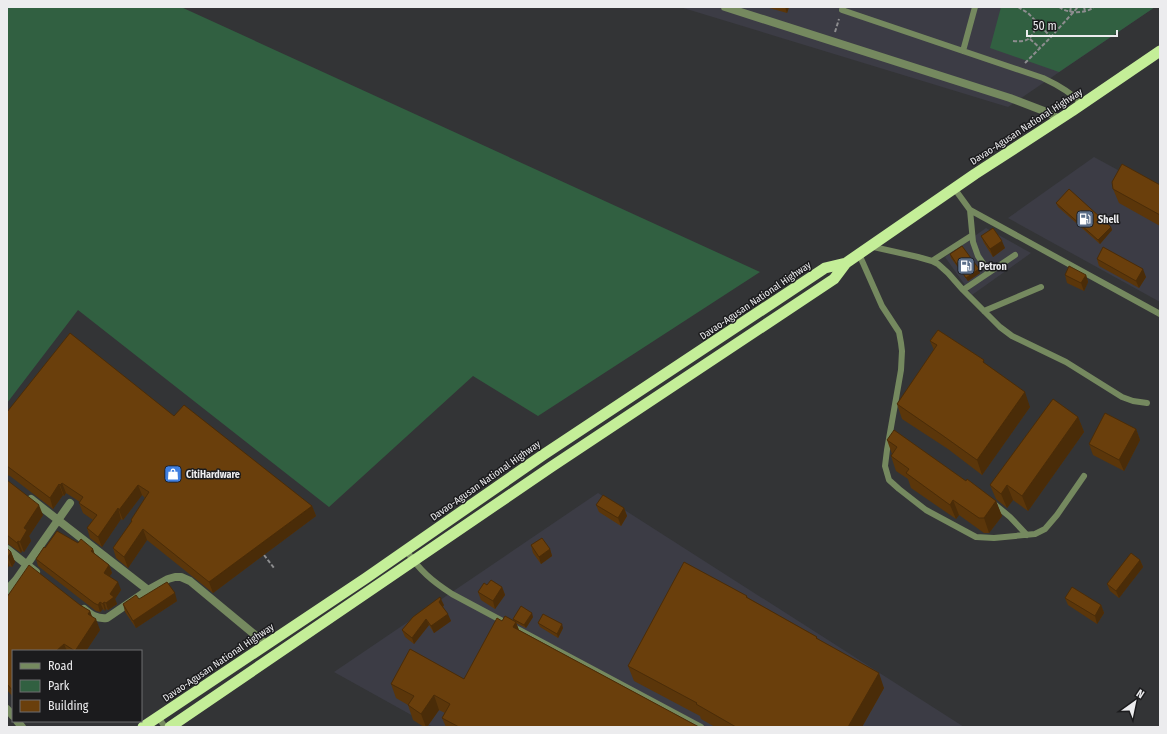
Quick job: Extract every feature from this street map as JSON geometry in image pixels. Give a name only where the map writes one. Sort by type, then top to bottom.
[{"type":"highway","name":"Davao-Agusan National Highway","points":[[170,727],[551,467],[834,280],[846,263],[869,246],[1160,51]]},
{"type":"highway","name":"Davao-Agusan National Highway","points":[[143,727],[366,578],[543,455],[825,268],[846,263]]},
{"type":"highway","points":[[543,455],[551,467]]},
{"type":"street","points":[[725,7],[1026,104],[1060,119]]},
{"type":"street","points":[[24,494],[148,590]]},
{"type":"street","points":[[7,590],[70,503]]},
{"type":"street","points":[[7,550],[44,579]]},
{"type":"street","points":[[75,602],[95,616],[107,618],[168,578],[181,577],[190,581],[266,644]]},
{"type":"lane","points":[[963,51],[975,7]]},
{"type":"lane","points":[[842,8],[1056,84],[1075,97],[1082,104]]},
{"type":"lane","points":[[954,188],[970,210],[1160,314]]},
{"type":"lane","points":[[970,210],[971,236],[978,256],[990,272]]},
{"type":"lane","points":[[932,261],[971,236]]},
{"type":"lane","points":[[869,246],[932,261],[943,268],[1000,327],[1012,336],[1066,362],[1122,397],[1133,401],[1147,403]]},
{"type":"lane","points":[[859,254],[882,306],[899,332],[901,343],[901,370],[885,466],[889,480],[926,510],[976,538],[994,538],[1035,534],[1045,529],[1058,515],[1084,476]]},
{"type":"lane","points":[[963,290],[1015,255]]},
{"type":"lane","points":[[984,311],[1041,287]]},
{"type":"lane","points":[[891,430],[897,434]]},
{"type":"lane","points":[[985,498],[1010,517],[1027,535]]},
{"type":"lane","points":[[406,550],[413,561],[428,578],[452,594],[701,727]]},
{"type":"lane","points":[[158,717],[165,727]]},
{"type":"path","points":[[1018,7],[1028,13],[1052,37]]},
{"type":"path","points":[[1059,7],[1070,12],[1085,11],[1094,7]]},
{"type":"path","points":[[1070,12],[1071,7]]},
{"type":"path","points":[[1018,70],[1052,37],[1078,7]]},
{"type":"path","points":[[1084,7],[1085,11]]},
{"type":"path","points":[[832,41],[842,8]]},
{"type":"path","points":[[1013,42],[1020,42],[1030,39],[1038,23]]},
{"type":"path","points":[[1030,39],[1040,48]]},
{"type":"path","points":[[264,555],[274,568]]},
{"type":"shaded area","points":[[680,7],[1155,7],[1008,107]]},
{"type":"shaded area","points":[[1094,157],[1160,193],[1160,302],[1008,218]]},
{"type":"shaded area","points":[[986,228],[1031,253],[972,295],[945,257]]},
{"type":"shaded area","points":[[598,493],[964,727],[433,727],[334,672]]},
{"type":"green space","points":[[7,7],[181,7],[760,272],[538,416],[473,376],[329,507],[78,310],[7,403]]},
{"type":"green space","points":[[1001,7],[1155,7],[1059,72],[990,48]]},
{"type":"building","points":[[1122,164],[1160,185],[1160,215],[1113,189],[1112,182]]},
{"type":"building","name":"Shell","points":[[1069,189],[1111,227],[1098,240],[1056,203]]},
{"type":"building","points":[[993,228],[1002,241],[990,249],[981,236]]},
{"type":"building","name":"Petron","points":[[962,246],[979,269],[966,278],[950,254]]},
{"type":"building","points":[[1103,247],[1143,269],[1136,281],[1097,259]]},
{"type":"building","points":[[1069,266],[1086,275],[1081,283],[1065,275]]},
{"type":"building","points":[[938,330],[984,360],[983,362],[1025,392],[977,460],[897,404],[937,345],[930,341]]},
{"type":"building","points":[[70,333],[174,416],[184,405],[312,506],[209,582],[143,529],[124,557],[113,548],[132,521],[131,520],[149,492],[138,485],[119,510],[118,508],[98,537],[87,528],[97,515],[79,503],[83,497],[62,483],[60,485],[59,484],[50,498],[7,466],[7,412]]},
{"type":"building","points":[[1053,399],[1078,417],[1022,496],[1007,485],[1001,494],[990,485]]},
{"type":"building","points":[[1105,413],[1136,429],[1119,460],[1089,444]]},
{"type":"building","points":[[894,430],[966,481],[967,479],[996,501],[984,518],[979,518],[953,500],[950,505],[906,473],[909,469],[891,456],[897,447],[887,440]]},
{"type":"building","points":[[7,480],[39,505],[24,528],[27,530],[20,542],[18,541],[17,543],[7,535]]},
{"type":"building","points":[[603,495],[624,508],[618,518],[596,505]]},
{"type":"building","points":[[57,531],[78,543],[81,539],[93,549],[91,551],[109,565],[104,573],[118,582],[110,594],[114,597],[106,603],[104,602],[103,604],[100,602],[98,605],[36,559]]},
{"type":"building","points":[[542,538],[550,549],[539,557],[531,545]]},
{"type":"building","points":[[7,548],[11,552],[8,557],[7,556]]},
{"type":"building","points":[[1131,553],[1140,560],[1116,591],[1107,584]]},
{"type":"building","points":[[684,562],[747,596],[746,597],[817,637],[816,638],[879,673],[848,727],[736,727],[696,704],[697,703],[628,666]]},
{"type":"building","points":[[29,565],[80,605],[90,611],[88,614],[96,619],[76,650],[64,644],[57,650],[12,650],[12,690],[7,684],[7,597]]},
{"type":"building","points":[[491,580],[502,587],[493,601],[478,592],[484,583],[487,585]]},
{"type":"building","points":[[167,582],[175,593],[133,621],[123,604],[136,595],[139,599]]},
{"type":"building","points":[[1072,587],[1101,605],[1095,616],[1065,598]]},
{"type":"building","points":[[440,597],[441,599],[439,602],[448,614],[431,626],[426,619],[412,638],[402,630],[413,617]]},
{"type":"building","points":[[521,606],[532,613],[524,625],[513,619]]},
{"type":"building","points":[[543,614],[562,624],[557,634],[538,623]]},
{"type":"building","points":[[505,616],[516,622],[513,627],[699,727],[459,727],[442,718],[450,704],[434,695],[421,714],[408,705],[414,696],[391,684],[410,649],[464,679],[497,618],[502,621]]},
{"type":"place","name":"Shell","points":[[1085,219]]},
{"type":"place","name":"Petron","points":[[966,266]]},
{"type":"place","name":"CitiHardware","points":[[173,474]]}]
